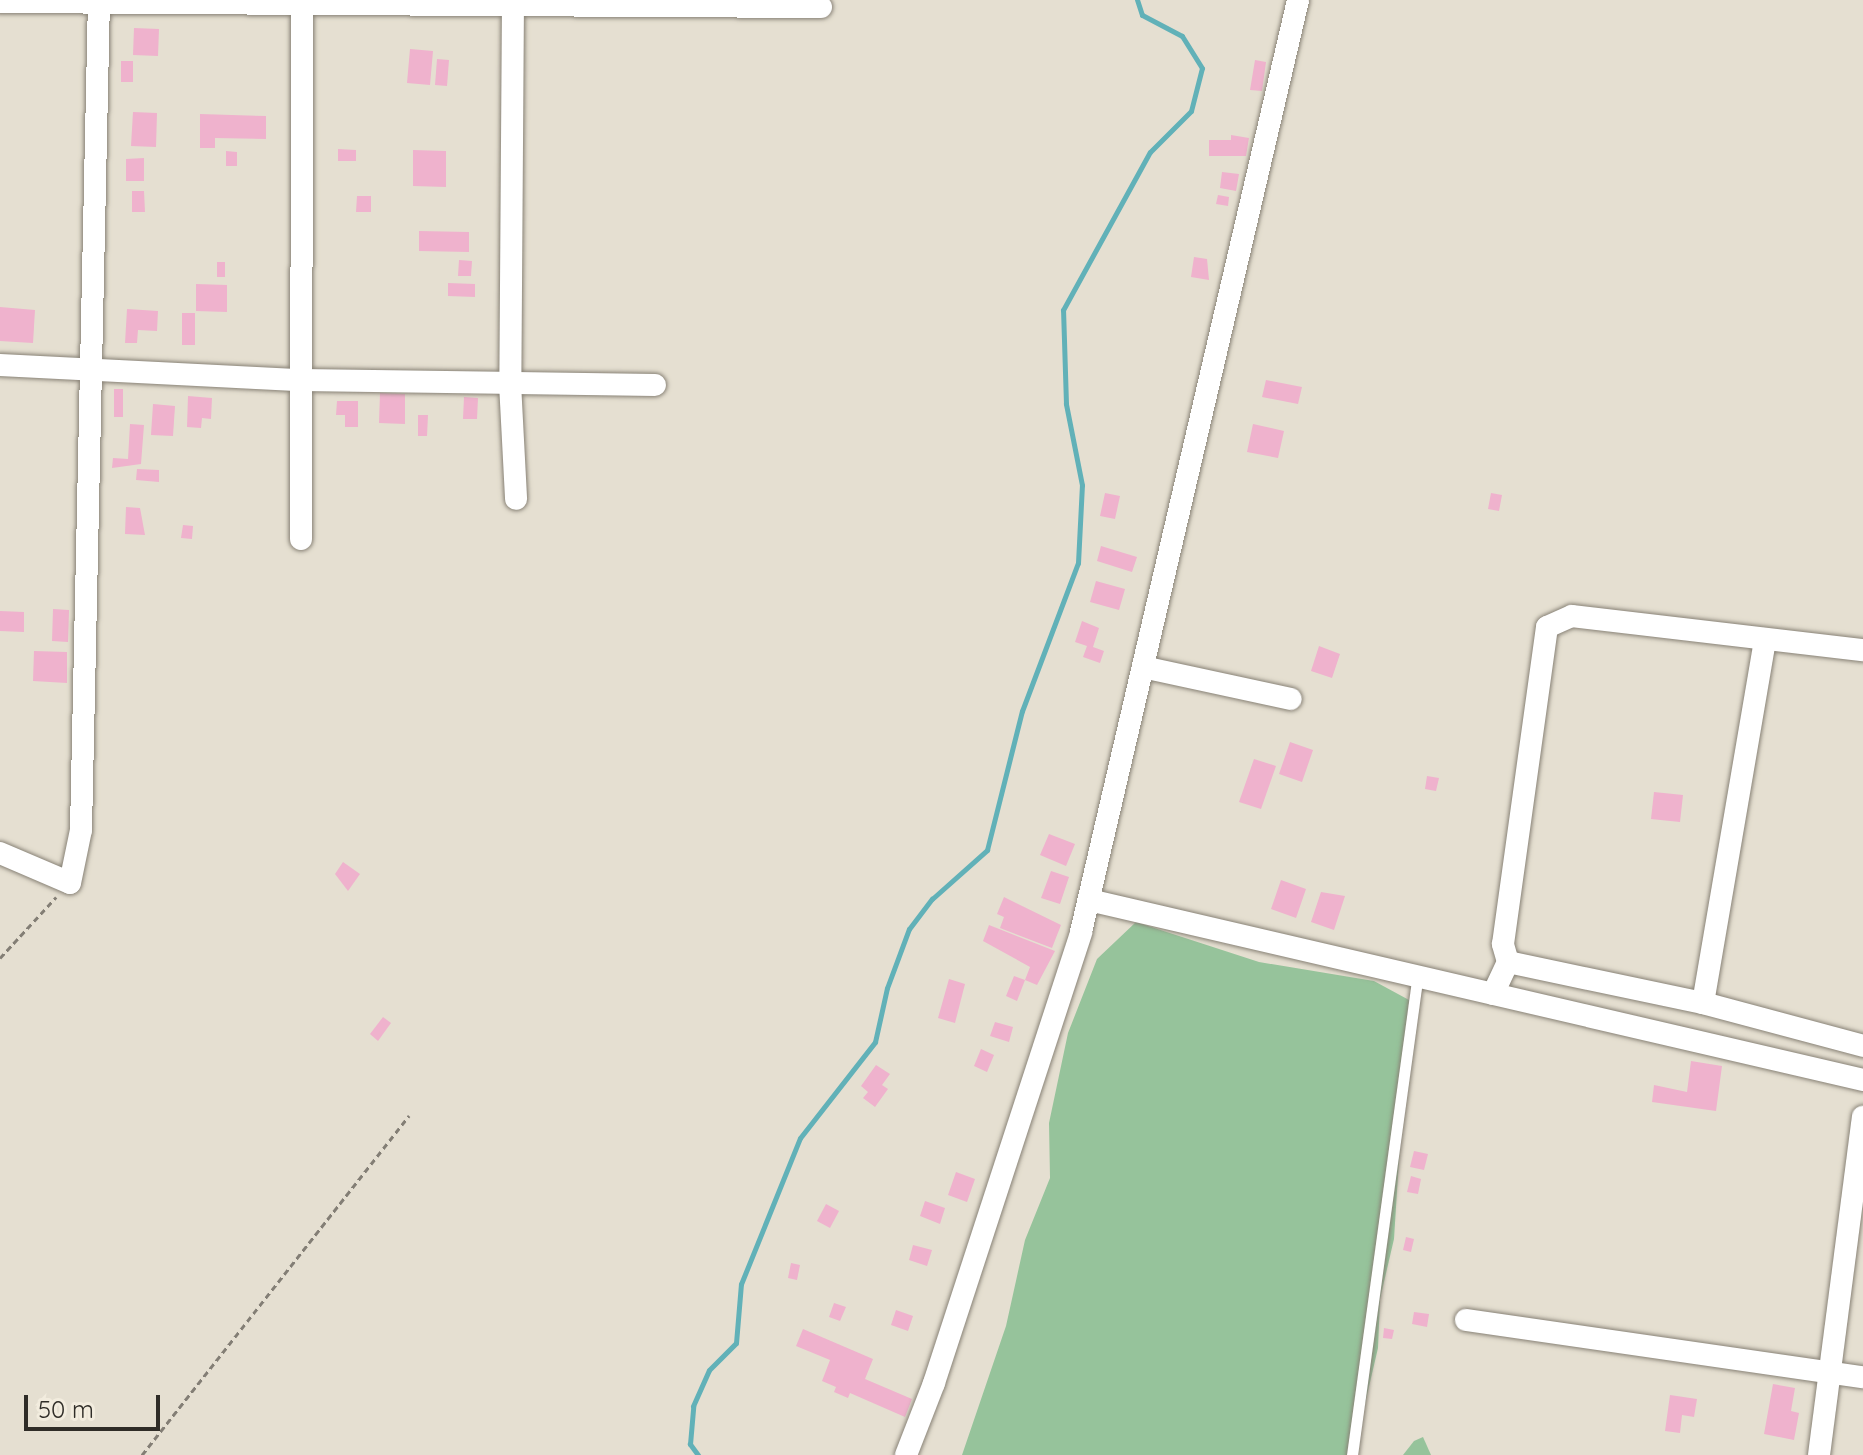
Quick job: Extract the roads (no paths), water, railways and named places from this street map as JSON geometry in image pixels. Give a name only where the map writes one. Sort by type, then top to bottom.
[{"type":"street","points":[[906,1455],[939,1368],[1089,900],[1298,0]]},
{"type":"street","points":[[0,853],[70,883],[81,830],[94,366],[99,1]]},
{"type":"street","points":[[0,2],[720,3],[821,7]]},
{"type":"street","points":[[301,539],[302,2]]},
{"type":"street","points":[[513,3],[510,383],[516,499]]},
{"type":"street","points":[[0,365],[94,366],[301,380],[655,385]]},
{"type":"street","points":[[1493,994],[1508,962],[1503,944],[1547,627],[1572,616],[1863,650]]},
{"type":"street","points":[[1703,1003],[1765,639]]},
{"type":"street","points":[[1143,667],[1291,699]]},
{"type":"street","points":[[1089,900],[1863,1080]]},
{"type":"street","points":[[1508,962],[1703,1003],[1863,1046]]},
{"type":"street","points":[[1819,1455],[1863,1117]]},
{"type":"street","points":[[1466,1320],[1863,1377]]},
{"type":"lane","points":[[1352,1455],[1418,976]]},
{"type":"waterway","points":[[698,1455],[690,1444],[693,1406],[709,1370],[736,1343],[741,1284],[800,1138],[875,1042],[887,988],[909,929],[932,899],[987,850],[1022,711],[1078,563],[1082,485],[1066,404],[1063,310],[1150,152],[1191,111],[1202,68],[1182,36],[1142,15],[1137,0]]}]
